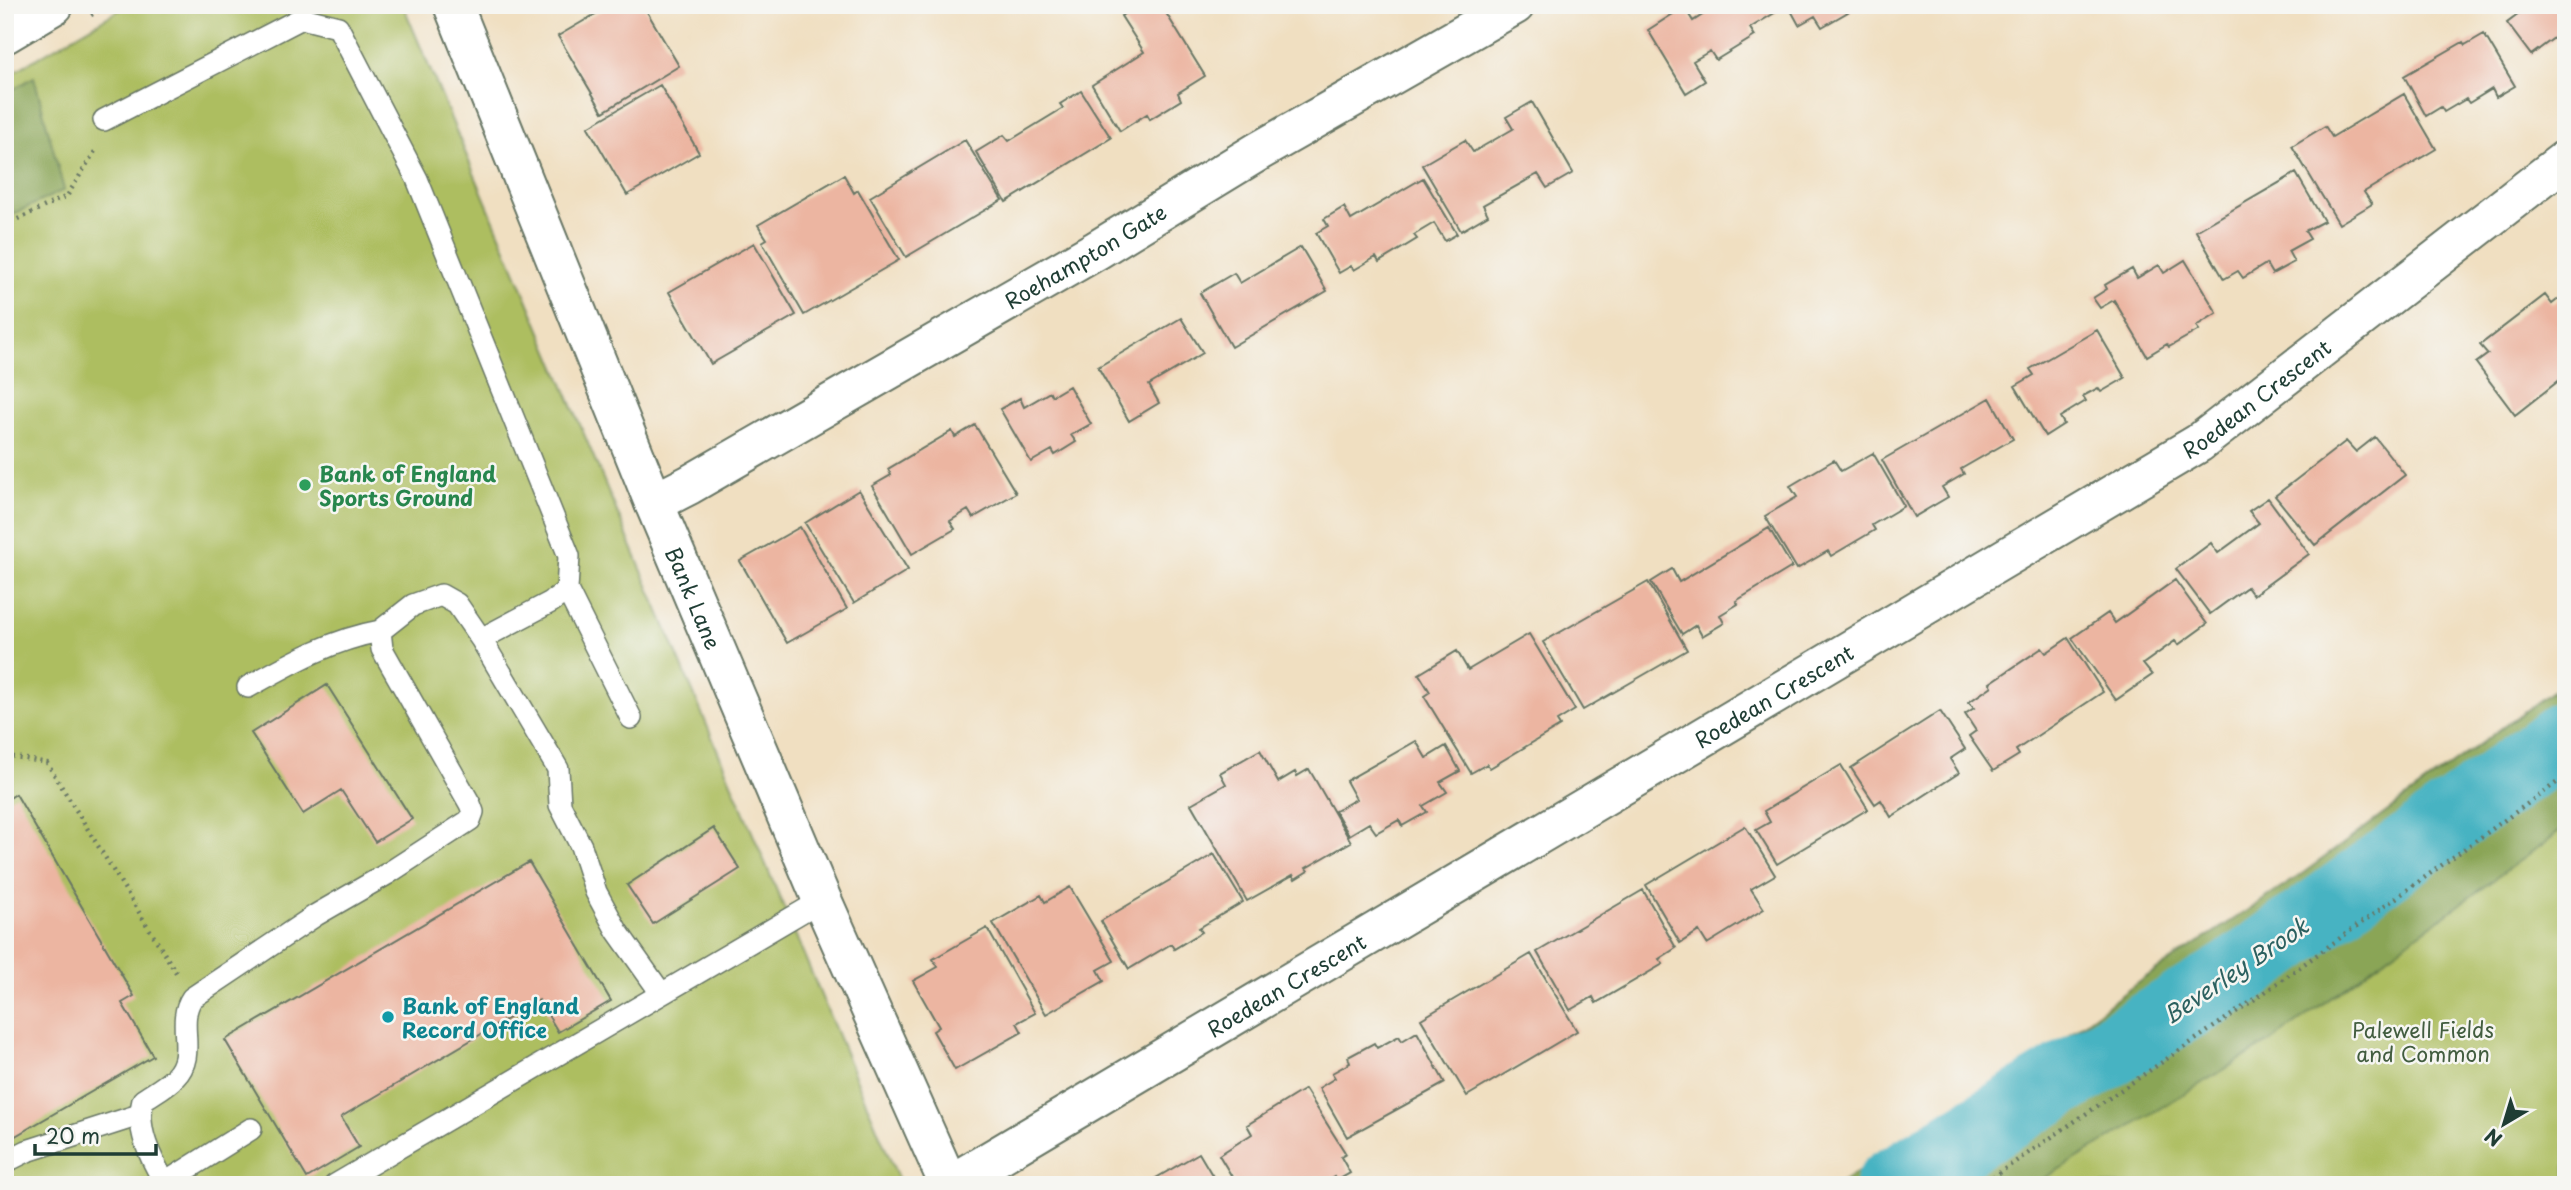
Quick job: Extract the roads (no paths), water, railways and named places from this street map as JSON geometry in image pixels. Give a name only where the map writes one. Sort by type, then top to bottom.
[{"type":"street","points":[[5,34],[54,5]]},
{"type":"street","name":"Bank Lane","points":[[453,5],[654,503],[822,900],[949,1185]]},
{"type":"street","name":"Roehampton Gate","points":[[654,503],[701,479],[1097,250],[1259,151],[1515,5]]},
{"type":"street","name":"Roedean Crescent","points":[[949,1185],[2199,443],[2566,159]]},
{"type":"lane","points":[[104,120],[302,19],[338,27],[417,179],[569,556],[567,590],[631,718]]},
{"type":"lane","points":[[481,639],[539,609],[567,590]]},
{"type":"lane","points":[[248,687],[307,654],[355,635],[380,631],[413,606],[441,595],[457,604],[481,639],[558,769],[560,805],[581,846],[596,892],[617,931],[661,993]]},
{"type":"lane","points":[[251,1129],[166,1184],[151,1158],[139,1115],[143,1100],[176,1077],[186,1060],[184,1020],[192,998],[316,915],[387,874],[470,820],[473,812],[382,649],[380,631]]},
{"type":"lane","points":[[335,1185],[822,900]]},
{"type":"lane","points":[[5,1162],[27,1150],[139,1115]]},
{"type":"waterway","name":"Beverley Brook","points":[[1891,1185],[2234,975],[2566,736]]},
{"type":"place","name":"Bank of England Sports Ground","points":[[305,485]]},
{"type":"place","name":"Bank of England Record Office","points":[[388,1017]]},
{"type":"park label","name":"Palewell Fields and Common","points":[[2423,1041]]}]
